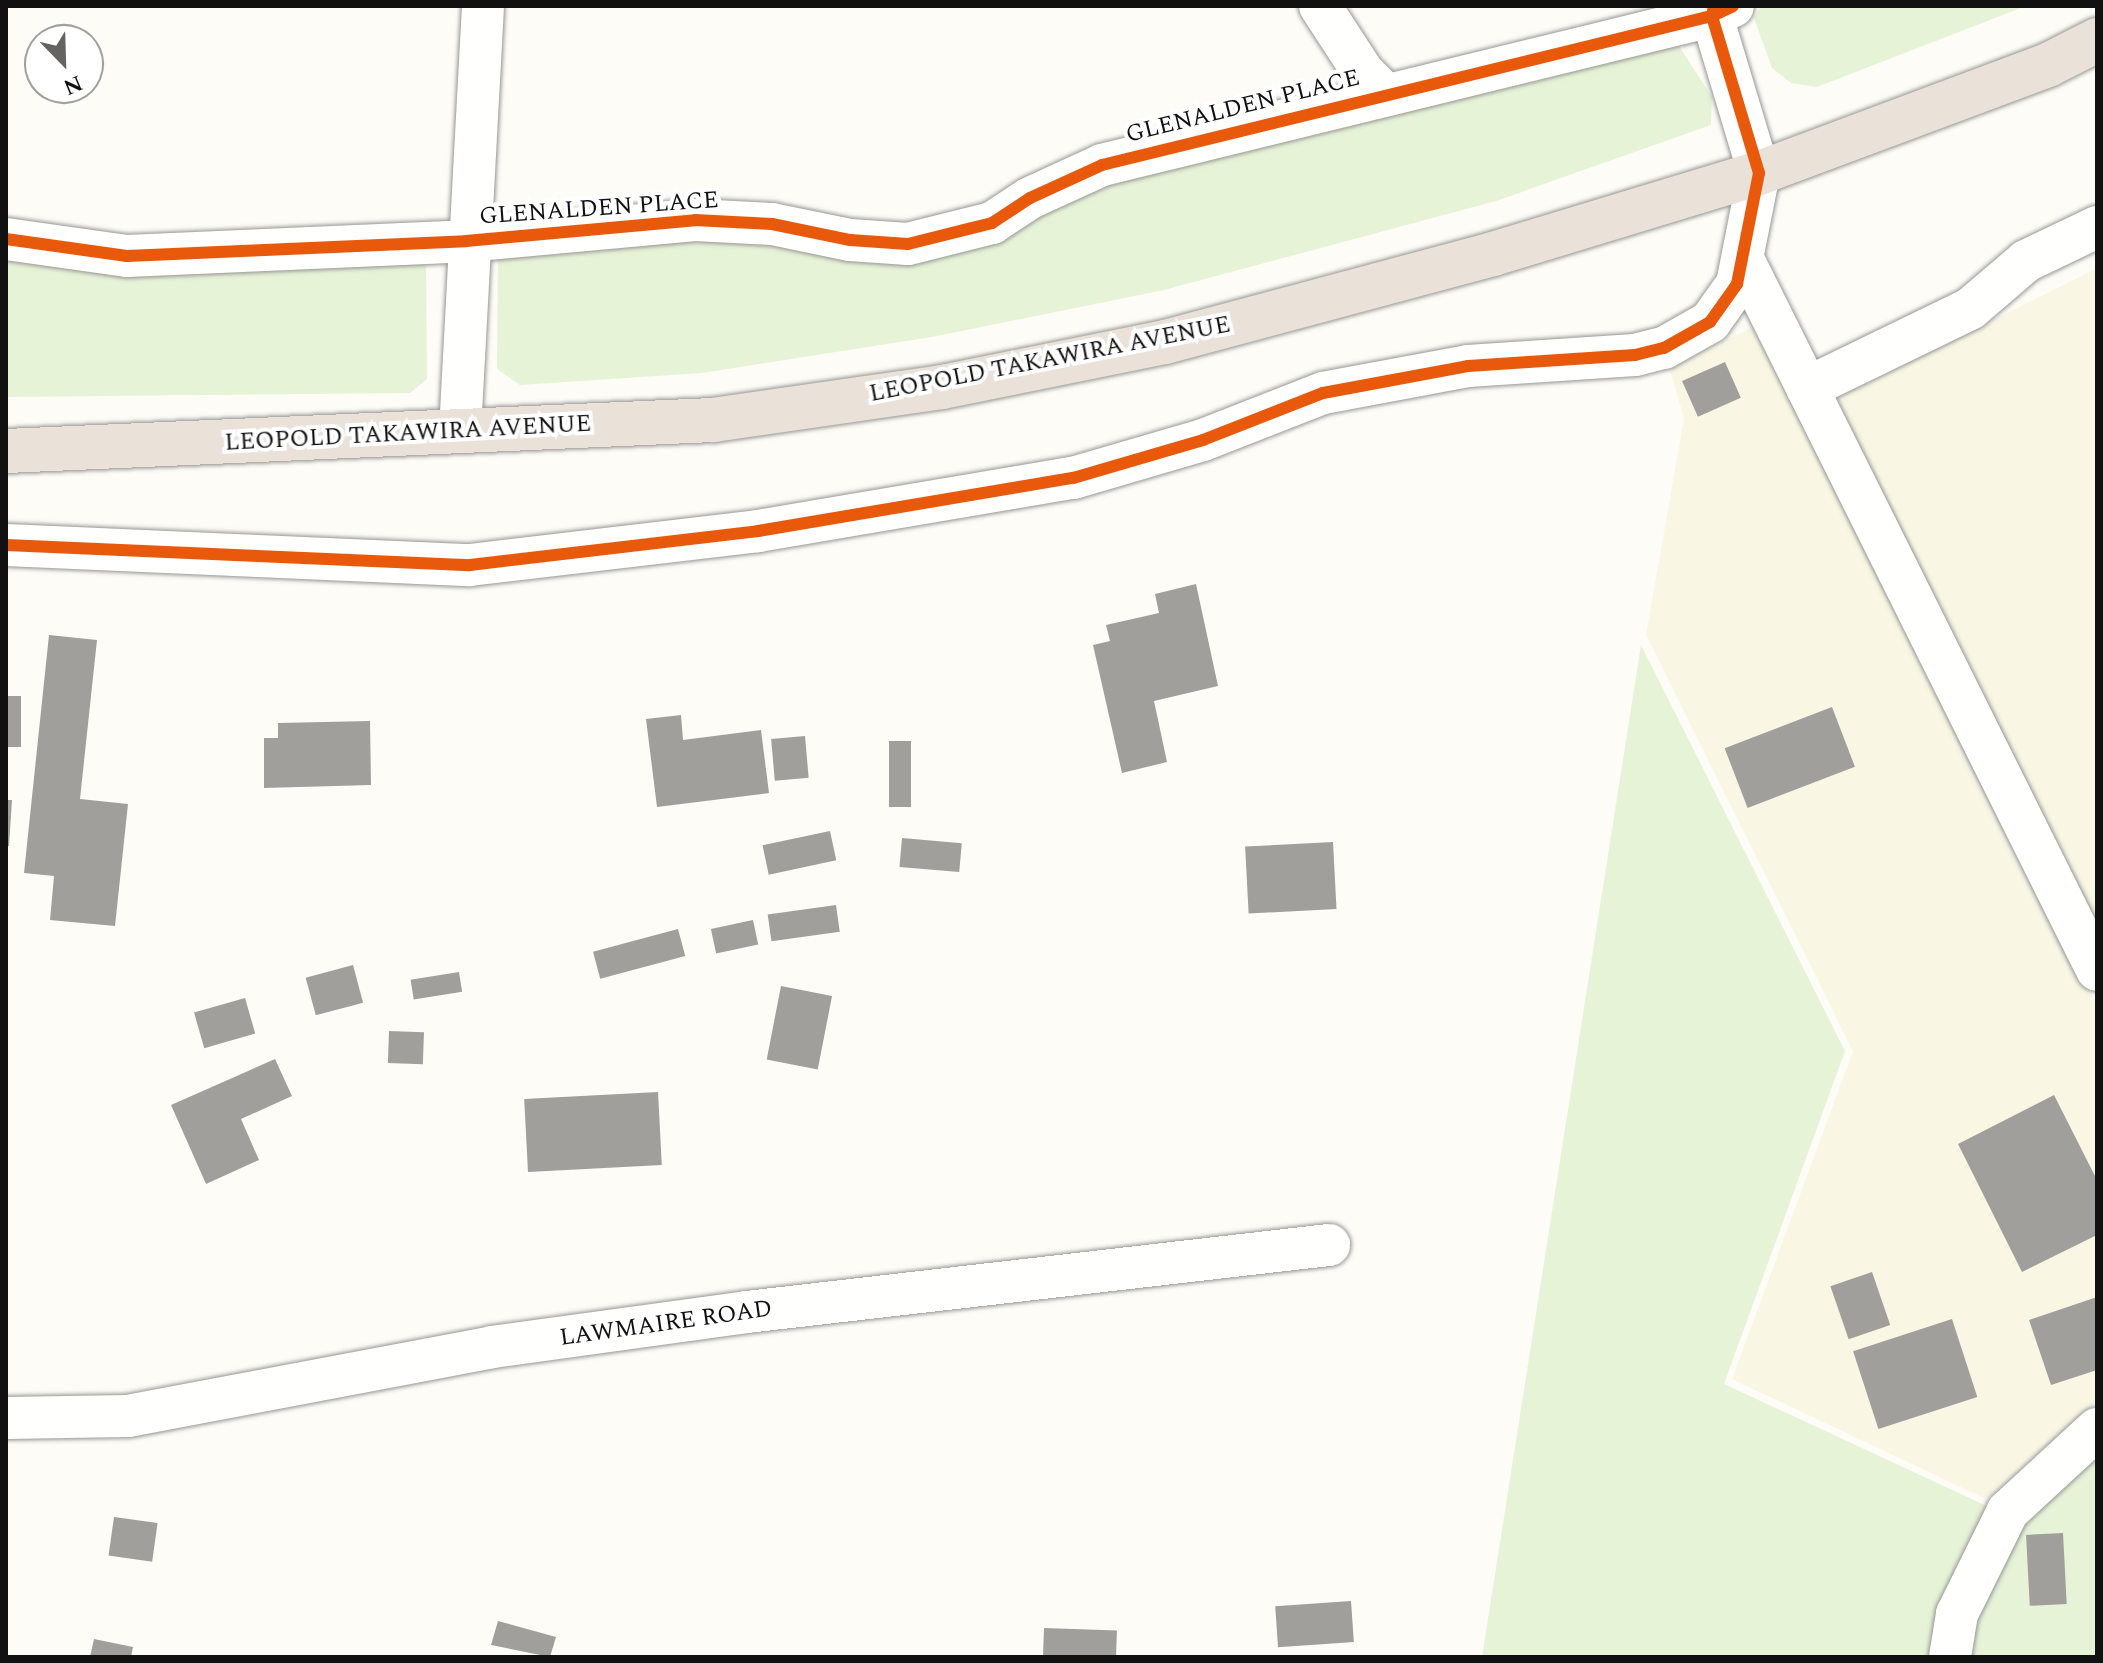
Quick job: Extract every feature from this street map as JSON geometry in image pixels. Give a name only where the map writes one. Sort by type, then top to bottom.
[{"type":"highway","name":"LEOPOLD TAKAWIRA AVENUE","points":[[6,451],[713,420],[942,387],[1165,342],[1493,254],[1759,173],[2048,65],[2097,40]]},
{"type":"street","points":[[460,431],[466,241],[483,6]]},
{"type":"street","points":[[1320,6],[1363,72],[1386,95]]},
{"type":"street","points":[[6,545],[470,565],[805,523],[1073,478],[1203,440],[1323,393],[1468,366],[1635,355],[1664,348],[1691,336],[1724,307],[1743,259],[1759,173],[1720,9]]},
{"type":"street","name":"GLENALDEN PLACE","points":[[6,239],[127,256],[466,241],[695,220],[772,224],[850,240],[908,244],[992,223],[1030,198],[1102,165],[1720,9]]},
{"type":"street","points":[[1807,388],[1970,309],[2026,261],[2097,227]]},
{"type":"street","points":[[1743,259],[2097,970]]},
{"type":"street","name":"LAWMAIRE ROAD","points":[[6,1418],[128,1416],[507,1345],[747,1312],[1329,1245]]},
{"type":"street","points":[[1950,1657],[1957,1614],[2008,1511],[2097,1429]]},
{"type":"shaded area","points":[[2097,268],[2097,936],[1833,400]]},
{"type":"shaded area","points":[[1762,323],[2097,1006],[2097,1401],[1986,1499],[1732,1379],[1853,1051],[1646,635],[1684,418],[1669,367]]},
{"type":"green space","points":[[1761,6],[2026,6],[1817,87],[1791,83],[1772,68],[1754,18]]},
{"type":"green space","points":[[1675,40],[1712,97],[1711,125],[1496,201],[1164,290],[932,337],[702,373],[520,385],[497,369],[498,247],[703,231],[841,246]]},
{"type":"green space","points":[[6,251],[426,255],[427,379],[410,393],[6,397]]},
{"type":"green space","points":[[1641,645],[1845,1051],[1724,1384],[1991,1508],[1935,1657],[1482,1657]]},
{"type":"green space","points":[[2097,1451],[2097,1657],[1966,1657],[1973,1618],[2021,1519]]},
{"type":"building","points":[[1725,362],[1741,398],[1698,417],[1682,381]]},
{"type":"building","points":[[1196,584],[1218,686],[1154,701],[1167,762],[1122,773],[1093,645],[1110,641],[1106,625],[1159,613],[1155,594]]},
{"type":"building","points":[[49,635],[97,640],[80,799],[128,804],[115,926],[50,920],[54,876],[24,873]]},
{"type":"building","points":[[6,696],[21,696],[21,747],[6,747]]},
{"type":"building","points":[[1832,707],[1855,767],[1748,808],[1725,748]]},
{"type":"building","points":[[681,715],[683,740],[761,730],[769,793],[657,807],[646,719]]},
{"type":"building","points":[[370,721],[371,785],[264,788],[264,738],[278,738],[278,723]]},
{"type":"building","points":[[805,736],[809,778],[775,781],[771,739]]},
{"type":"building","points":[[889,741],[911,741],[911,807],[889,807]]},
{"type":"building","points":[[6,800],[12,800],[9,846],[6,846]]},
{"type":"building","points":[[830,831],[836,860],[769,875],[763,845]]},
{"type":"building","points":[[902,838],[962,843],[959,872],[899,867]]},
{"type":"building","points":[[1333,842],[1337,909],[1249,914],[1245,847]]},
{"type":"building","points":[[836,905],[840,932],[771,941],[768,915]]},
{"type":"building","points":[[753,920],[758,944],[716,953],[711,929]]},
{"type":"building","points":[[678,929],[685,956],[600,979],[593,952]]},
{"type":"building","points":[[353,965],[363,1003],[316,1015],[306,978]]},
{"type":"building","points":[[459,972],[462,992],[414,999],[411,980]]},
{"type":"building","points":[[781,986],[832,996],[818,1070],[767,1060]]},
{"type":"building","points":[[245,998],[255,1034],[204,1048],[194,1013]]},
{"type":"building","points":[[389,1031],[424,1032],[423,1064],[388,1063]]},
{"type":"building","points":[[275,1059],[292,1096],[241,1119],[259,1160],[206,1184],[171,1105]]},
{"type":"building","points":[[658,1092],[662,1165],[528,1172],[524,1099]]},
{"type":"building","points":[[2054,1095],[2097,1180],[2097,1235],[2022,1272],[1958,1144]]},
{"type":"building","points":[[1872,1272],[1890,1325],[1849,1339],[1830,1286]]},
{"type":"building","points":[[2097,1297],[2097,1370],[2051,1385],[2029,1320]]},
{"type":"building","points":[[1952,1319],[1977,1397],[1878,1429],[1853,1351]]},
{"type":"building","points":[[114,1517],[158,1523],[152,1562],[109,1556]]},
{"type":"building","points":[[2063,1533],[2067,1604],[2030,1606],[2026,1535]]},
{"type":"building","points":[[1351,1601],[1354,1642],[1278,1647],[1275,1606]]},
{"type":"building","points":[[498,1621],[556,1637],[550,1657],[491,1645]]},
{"type":"building","points":[[1044,1628],[1117,1631],[1116,1657],[1043,1657]]},
{"type":"building","points":[[94,1639],[133,1647],[131,1657],[90,1657]]},
{"type":"cycle path","points":[[6,545],[470,565],[758,531],[1073,478],[1203,440],[1323,393],[1468,366],[1635,355],[1664,348],[1710,322],[1737,284],[1759,173],[1712,16],[1714,6]]},
{"type":"cycle path","points":[[6,239],[127,256],[466,241],[695,220],[772,224],[850,240],[908,244],[992,223],[1030,198],[1102,165],[1712,16],[1733,6]]}]
